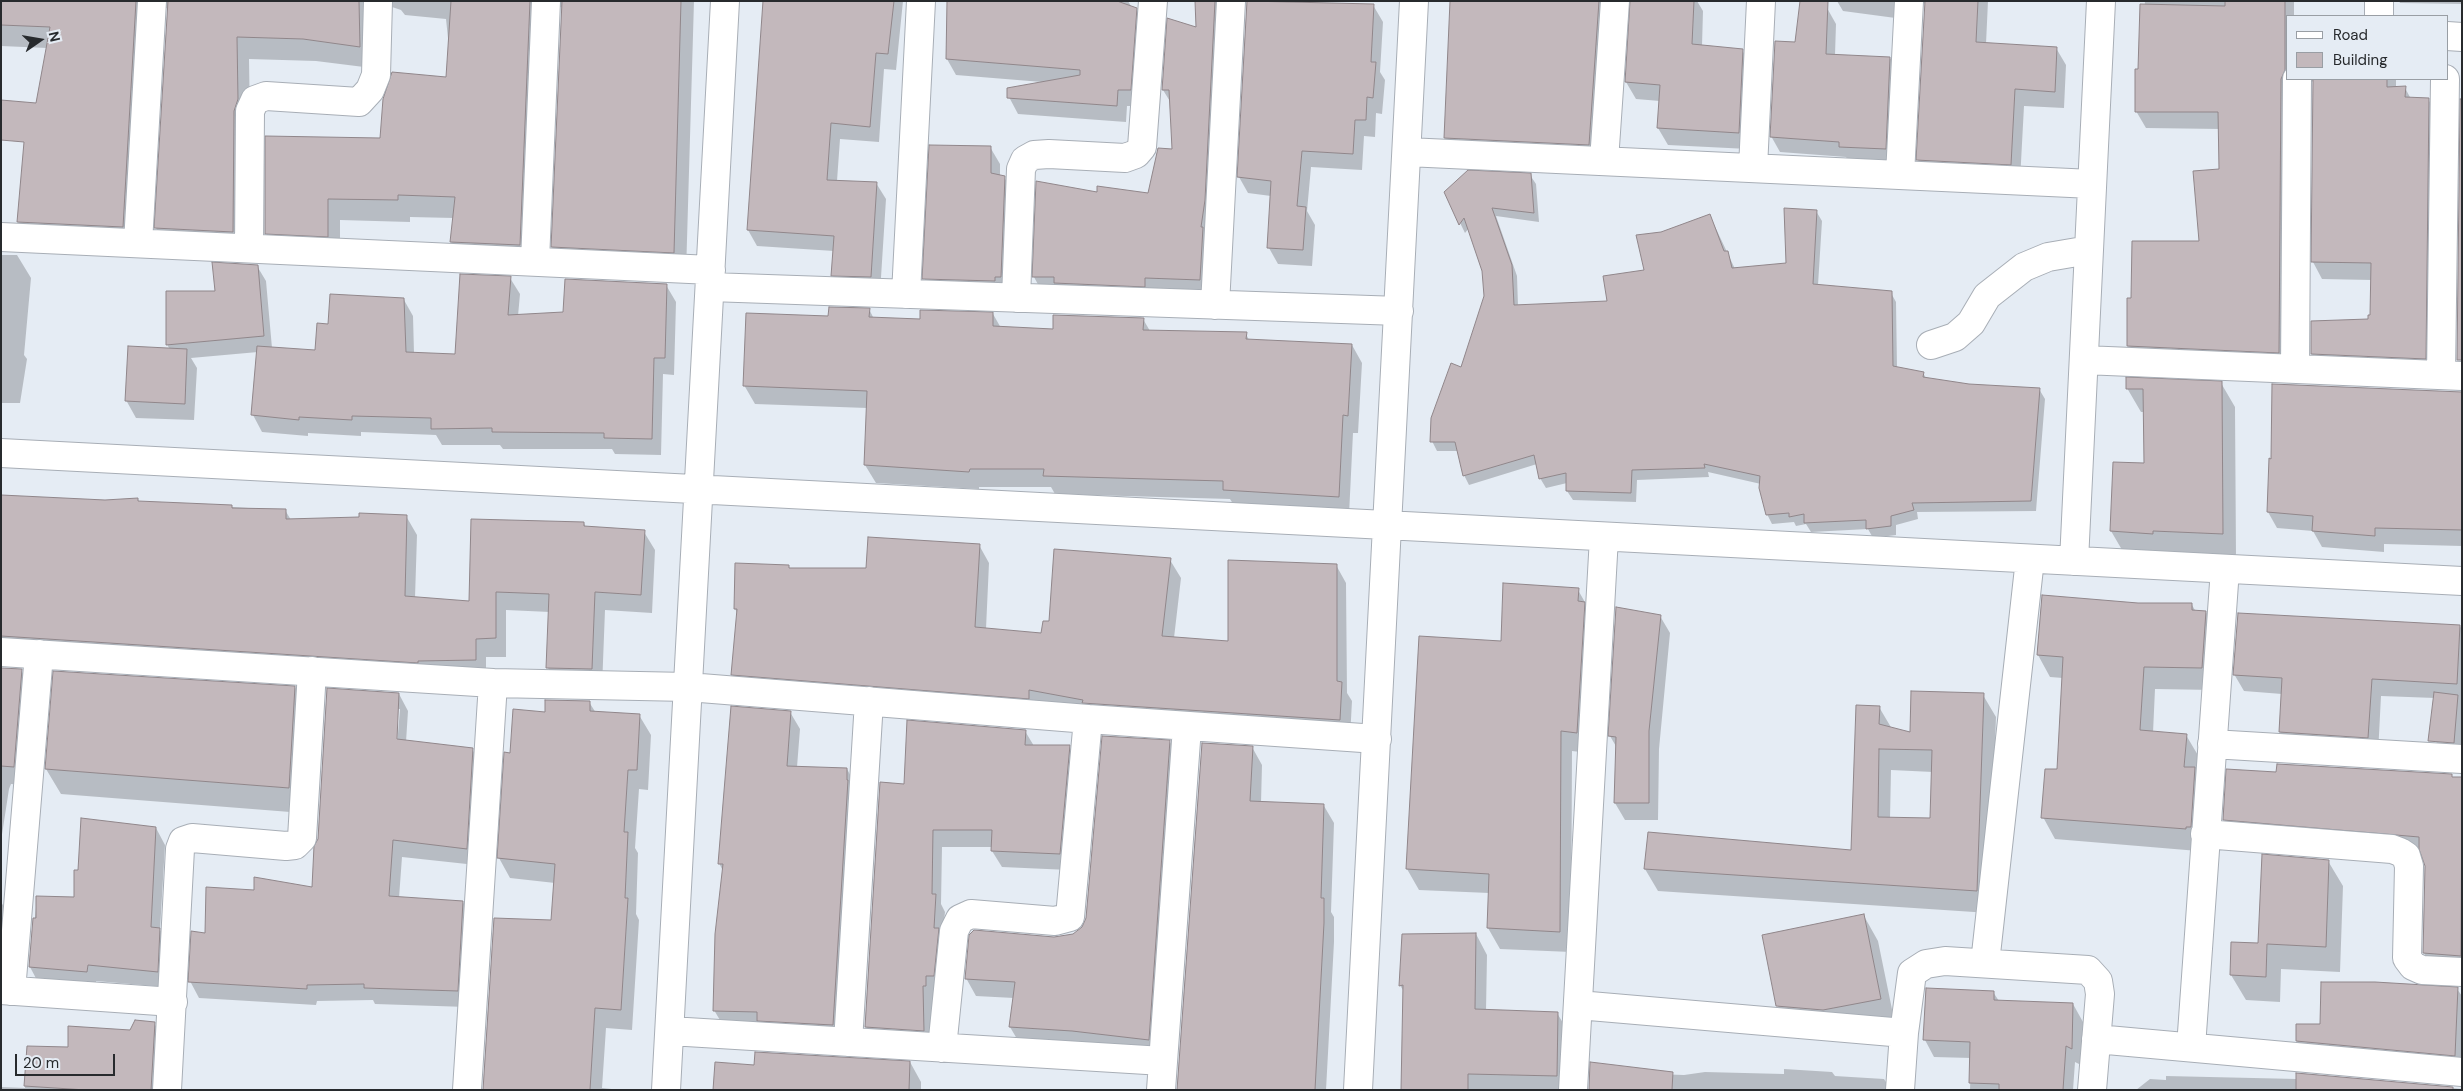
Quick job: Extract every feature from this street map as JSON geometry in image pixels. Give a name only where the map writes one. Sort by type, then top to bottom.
[{"type":"street","points":[[138,243],[152,1]]},
{"type":"street","points":[[249,248],[250,112],[255,100],[266,96],[359,102],[370,90],[376,75],[378,1]]},
{"type":"street","points":[[536,261],[546,1]]},
{"type":"street","points":[[666,1090],[725,1]]},
{"type":"street","points":[[906,294],[921,1]]},
{"type":"street","points":[[1016,298],[1021,169],[1025,160],[1034,155],[1049,154],[1125,158],[1136,154],[1142,147],[1153,1]]},
{"type":"street","points":[[1215,306],[1231,1]]},
{"type":"street","points":[[1358,1090],[1414,1]]},
{"type":"street","points":[[1604,161],[1616,1]]},
{"type":"street","points":[[1753,168],[1761,1]]},
{"type":"street","points":[[1900,176],[1909,1]]},
{"type":"street","points":[[2074,561],[2102,1]]},
{"type":"street","points":[[2379,1],[2379,15]]},
{"type":"street","points":[[2448,36],[2462,37]]},
{"type":"street","points":[[2295,369],[2296,80]]},
{"type":"street","points":[[2084,360],[2451,375],[2445,80]]},
{"type":"street","points":[[1407,152],[2092,184]]},
{"type":"street","points":[[1,237],[536,261],[906,294],[1398,311]]},
{"type":"street","points":[[1931,345],[1955,337],[1971,323],[1987,296],[2024,267],[2048,257],[2089,250]]},
{"type":"street","points":[[1,453],[2462,581]]},
{"type":"street","points":[[1573,1090],[1604,536]]},
{"type":"street","points":[[1985,963],[2030,559]]},
{"type":"street","points":[[2191,1047],[2225,569]]},
{"type":"street","points":[[1,652],[493,683],[688,687],[1088,719],[1377,739]]},
{"type":"street","points":[[38,654],[6,990],[173,1002]]},
{"type":"street","points":[[167,1090],[180,849],[183,841],[192,838],[286,846],[295,845],[302,838],[312,671]]},
{"type":"street","points":[[467,1090],[493,683]]},
{"type":"street","points":[[848,1042],[869,702]]},
{"type":"street","points":[[942,1048],[954,931],[960,919],[970,914],[1055,921],[1070,917],[1088,719]]},
{"type":"street","points":[[1161,1090],[1187,726]]},
{"type":"street","points":[[2212,744],[2462,759]]},
{"type":"street","points":[[2206,834],[2400,852],[2406,856],[2409,866],[2407,958],[2413,966],[2422,970],[2462,972]]},
{"type":"street","points":[[1900,1090],[1904,1033],[1912,973],[1926,964],[1945,961],[2088,970],[2098,981],[2100,994],[2092,1090]]},
{"type":"street","points":[[1578,1005],[1904,1033]]},
{"type":"street","points":[[670,1031],[1163,1061]]},
{"type":"street","points":[[2096,1039],[2462,1072]]},
{"type":"building","points":[[1,1],[136,1],[123,227],[17,222],[24,142],[1,140],[1,100],[36,103],[50,27],[1,25]]},
{"type":"building","points":[[168,1],[359,1],[360,47],[303,39],[237,37],[238,99],[234,111],[233,232],[154,228]]},
{"type":"building","points":[[451,1],[530,1],[520,245],[450,242],[455,197],[398,195],[398,200],[328,199],[328,237],[265,234],[265,136],[380,138],[383,99],[392,72],[446,77]]},
{"type":"building","points":[[562,1],[681,1],[674,253],[551,247]]},
{"type":"building","points":[[763,1],[894,1],[888,54],[876,53],[870,127],[831,123],[827,180],[877,182],[871,277],[831,276],[834,236],[747,230]]},
{"type":"building","points":[[947,1],[1117,1],[1137,8],[1131,90],[1118,90],[1117,106],[1007,98],[1007,88],[1080,75],[1080,70],[946,59]]},
{"type":"building","points":[[1195,1],[1215,1],[1205,200],[1201,227],[1203,227],[1200,280],[1145,278],[1145,287],[1054,283],[1054,277],[1032,277],[1036,181],[1097,192],[1097,186],[1148,193],[1158,148],[1172,149],[1169,90],[1162,90],[1167,18],[1196,27]]},
{"type":"building","points":[[1247,1],[1374,4],[1371,62],[1376,62],[1373,98],[1367,97],[1366,120],[1355,120],[1353,154],[1302,151],[1297,206],[1306,207],[1303,250],[1267,248],[1271,181],[1237,177]]},
{"type":"building","points":[[1450,1],[1599,1],[1589,145],[1444,138]]},
{"type":"building","points":[[1630,1],[1694,1],[1692,44],[1743,49],[1739,133],[1657,128],[1660,85],[1625,82]]},
{"type":"building","points":[[1800,1],[1828,1],[1826,54],[1890,57],[1886,149],[1839,147],[1839,142],[1770,137],[1775,41],[1795,42]]},
{"type":"building","points":[[1925,1],[1978,1],[1976,42],[2057,47],[2055,92],[2015,89],[2011,165],[1916,160]]},
{"type":"building","points":[[2225,1],[2285,1],[2285,70],[2281,79],[2279,353],[2127,346],[2127,298],[2131,298],[2132,241],[2199,241],[2193,171],[2219,169],[2218,112],[2135,112],[2135,69],[2138,69],[2140,4],[2225,6]]},
{"type":"building","points":[[2313,80],[2387,80],[2387,87],[2406,86],[2405,97],[2429,98],[2426,359],[2311,354],[2311,321],[2368,319],[2368,315],[2370,315],[2371,263],[2311,262]]},
{"type":"building","points":[[2460,99],[2462,99],[2462,360],[2457,360]]},
{"type":"building","points":[[929,145],[991,146],[991,173],[1005,176],[1001,277],[995,277],[995,281],[922,279]]},
{"type":"building","points":[[1468,170],[1531,173],[1534,213],[1492,208],[1512,265],[1514,305],[1607,301],[1603,276],[1644,270],[1636,235],[1661,232],[1710,214],[1724,251],[1728,251],[1732,268],[1786,263],[1784,208],[1817,210],[1813,284],[1892,291],[1893,366],[1924,372],[1923,377],[1969,384],[2040,388],[2031,501],[1912,503],[1914,510],[1891,516],[1891,526],[1866,529],[1866,520],[1804,523],[1804,514],[1789,517],[1789,513],[1766,515],[1759,488],[1760,476],[1704,464],[1705,468],[1632,470],[1631,493],[1566,491],[1566,473],[1539,479],[1534,455],[1463,476],[1455,442],[1430,442],[1431,418],[1451,363],[1461,367],[1484,296],[1482,271],[1464,218],[1459,225],[1444,192]]},
{"type":"building","points":[[212,262],[258,265],[264,336],[166,345],[166,291],[215,291]]},
{"type":"building","points":[[460,274],[511,276],[508,315],[563,312],[565,279],[667,284],[665,358],[654,358],[652,439],[604,438],[604,433],[492,432],[492,428],[431,429],[431,418],[352,416],[352,420],[299,417],[299,420],[251,415],[257,346],[315,350],[317,323],[328,324],[330,294],[404,298],[406,352],[455,354]]},
{"type":"building","points":[[829,307],[870,308],[869,317],[920,319],[920,310],[993,312],[993,326],[1053,329],[1053,315],[1144,318],[1143,330],[1247,332],[1246,339],[1352,344],[1348,416],[1343,415],[1339,497],[1223,490],[1223,481],[1043,476],[1044,469],[970,469],[969,472],[864,465],[867,391],[743,386],[746,313],[828,316]]},
{"type":"building","points":[[128,346],[187,349],[185,404],[125,401]]},
{"type":"building","points":[[2126,377],[2222,381],[2223,534],[2153,531],[2153,534],[2110,531],[2113,462],[2144,463],[2143,389],[2126,389]]},
{"type":"building","points":[[2272,384],[2462,392],[2462,530],[2375,528],[2375,536],[2312,531],[2313,516],[2267,512],[2269,458],[2271,459]]},
{"type":"building","points":[[1,495],[105,500],[138,498],[138,501],[232,505],[232,508],[286,509],[286,519],[359,517],[359,513],[407,515],[405,596],[469,601],[471,519],[584,522],[584,526],[645,530],[641,595],[595,592],[592,669],[546,668],[549,594],[496,592],[496,638],[476,639],[476,660],[418,661],[418,663],[1,636]]},
{"type":"building","points":[[868,537],[980,544],[975,627],[1041,633],[1043,621],[1049,621],[1054,549],[1171,558],[1162,636],[1228,641],[1228,560],[1337,564],[1337,681],[1342,682],[1340,720],[1082,703],[1083,700],[1029,690],[1029,699],[731,675],[737,609],[734,609],[735,563],[789,565],[789,568],[866,568]]},
{"type":"building","points":[[1503,583],[1579,588],[1578,601],[1585,602],[1577,733],[1561,731],[1560,932],[1487,928],[1489,874],[1406,869],[1419,636],[1501,641]]},
{"type":"building","points":[[2042,595],[2138,603],[2192,603],[2192,610],[2206,611],[2202,668],[2144,667],[2140,730],[2187,734],[2184,767],[2195,767],[2191,827],[2186,827],[2186,829],[2041,818],[2045,769],[2057,769],[2063,657],[2037,655]]},
{"type":"building","points":[[1616,607],[1661,615],[1649,731],[1649,803],[1614,803],[1616,737],[1608,736]]},
{"type":"building","points":[[2238,613],[2460,625],[2457,684],[2372,679],[2368,738],[2279,732],[2282,678],[2233,675]]},
{"type":"building","points":[[1,668],[22,669],[14,767],[1,766]]},
{"type":"building","points":[[53,671],[295,686],[289,788],[45,769]]},
{"type":"building","points":[[327,688],[399,693],[397,739],[473,748],[467,849],[393,840],[389,896],[463,901],[458,991],[364,988],[364,984],[307,985],[307,989],[188,982],[191,931],[205,933],[206,887],[254,890],[254,877],[312,887],[314,846],[318,839]]},
{"type":"building","points":[[1911,691],[1984,693],[1977,891],[1644,869],[1648,832],[1851,850],[1856,705],[1880,706],[1879,724],[1910,732]],"holes":[[[1879,749],[1932,750],[1930,818],[1878,817]]]},
{"type":"building","points":[[2434,692],[2458,695],[2454,743],[2428,741]]},
{"type":"building","points":[[545,700],[590,701],[590,711],[640,714],[637,770],[628,770],[624,832],[628,832],[625,898],[628,898],[621,1010],[595,1008],[590,1090],[483,1090],[494,918],[551,920],[555,864],[497,858],[504,752],[510,753],[513,709],[545,712]]},
{"type":"building","points":[[731,706],[791,711],[787,766],[847,768],[848,780],[833,1025],[757,1021],[757,1012],[713,1011],[715,934],[723,864],[718,864]]},
{"type":"building","points":[[907,720],[1026,730],[1025,745],[1070,745],[1060,854],[991,851],[992,830],[933,830],[932,894],[936,894],[934,928],[939,928],[934,976],[926,976],[926,986],[923,986],[924,1031],[865,1027],[880,782],[904,784]]},
{"type":"building","points":[[1102,736],[1170,740],[1149,1040],[1072,1031],[1009,1027],[1015,982],[965,979],[969,935],[974,930],[1054,937],[1073,934],[1082,927],[1086,918]]},
{"type":"building","points":[[1202,743],[1253,746],[1250,801],[1324,804],[1321,898],[1324,898],[1324,923],[1315,1090],[1177,1090]]},
{"type":"building","points":[[2277,764],[2452,774],[2452,777],[2462,777],[2461,956],[2423,953],[2425,866],[2419,849],[2419,837],[2223,820],[2226,769],[2276,772]]},
{"type":"building","points":[[81,818],[156,827],[151,927],[160,928],[158,972],[88,965],[87,972],[29,967],[33,918],[36,918],[36,896],[74,897],[74,870],[78,870]]},
{"type":"building","points":[[2262,854],[2329,860],[2326,947],[2267,944],[2266,977],[2230,975],[2231,942],[2258,943]]},
{"type":"building","points":[[1864,914],[1881,999],[1823,1010],[1776,1006],[1762,935]]},
{"type":"building","points":[[1476,933],[1475,1009],[1558,1012],[1557,1076],[1468,1074],[1468,1090],[1401,1090],[1403,985],[1399,986],[1402,934]]},
{"type":"building","points":[[2321,982],[2375,982],[2458,987],[2455,1056],[2296,1041],[2296,1024],[2320,1024]]},
{"type":"building","points":[[1926,988],[1994,991],[1994,1000],[2073,1003],[2072,1049],[2066,1046],[2063,1090],[1999,1090],[1999,1084],[1969,1083],[1970,1042],[1923,1040]]},
{"type":"building","points":[[135,1020],[155,1022],[151,1090],[86,1090],[24,1086],[27,1046],[68,1047],[68,1026],[130,1030]]},
{"type":"building","points":[[755,1052],[910,1061],[909,1090],[713,1090],[715,1062],[754,1065]]},
{"type":"building","points":[[1590,1062],[1673,1072],[1672,1090],[1589,1090]]},
{"type":"building","points":[[2296,1073],[2453,1087],[2453,1090],[2296,1090]]}]
